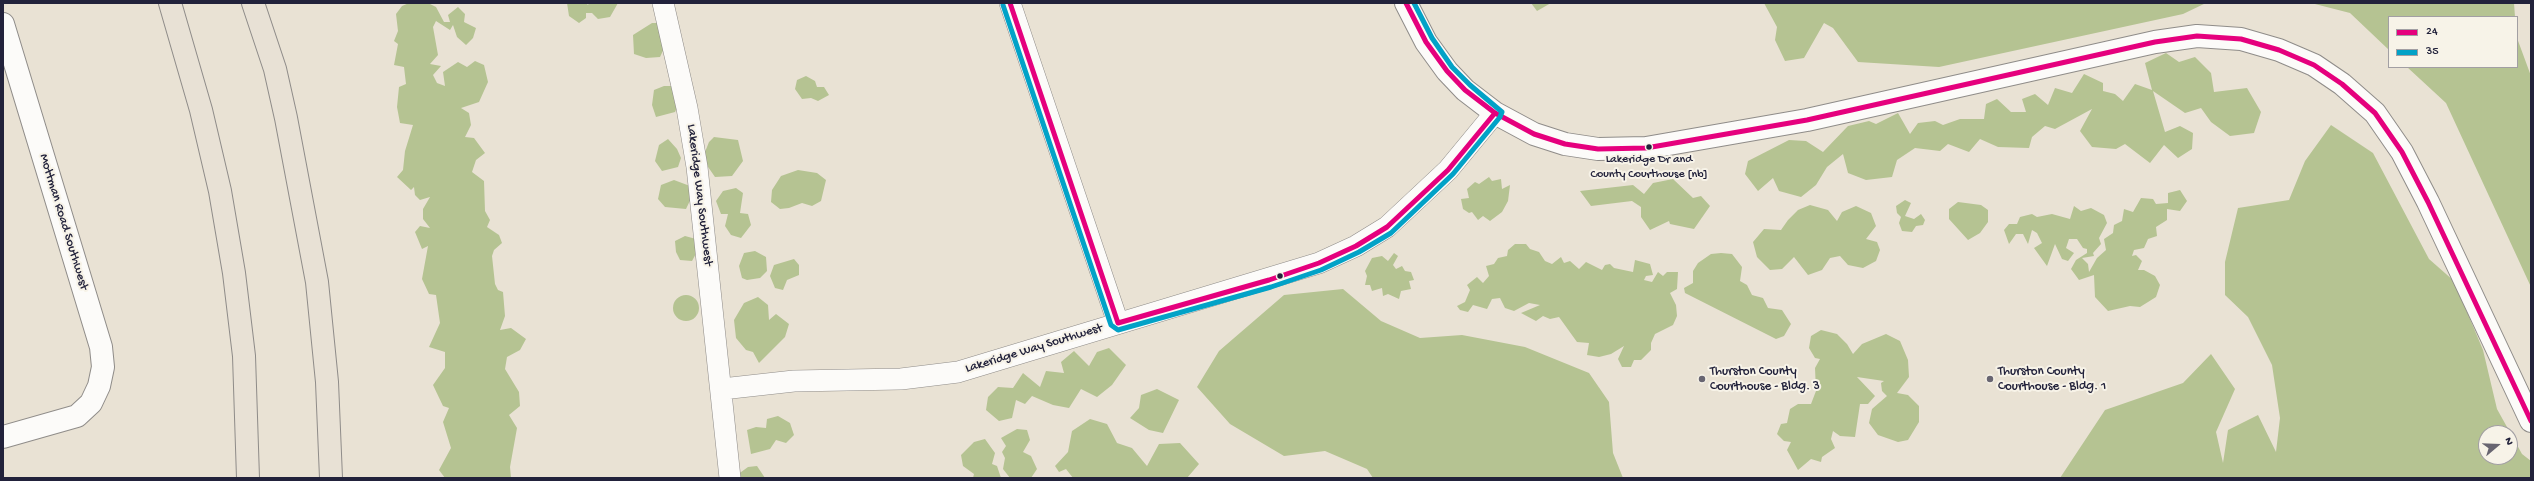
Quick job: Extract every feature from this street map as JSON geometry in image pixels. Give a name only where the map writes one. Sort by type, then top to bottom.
[{"type":"highway","points":[[170,3],[201,110],[220,191],[234,273],[244,356],[248,478]]},
{"type":"highway","points":[[253,3],[275,69],[313,258],[323,338],[331,478]]},
{"type":"street","name":"Lakeridge Way Southwest","points":[[663,3],[687,108],[697,167],[722,389],[730,478]]},
{"type":"street","points":[[1010,3],[1118,323]]},
{"type":"street","points":[[1406,3],[1426,42],[1447,71],[1465,90],[1495,113],[1534,134],[1566,144],[1598,149],[1646,148],[1807,120],[2155,42],[2197,36],[2241,39],[2279,50],[2314,65],[2342,84],[2375,113],[2397,146],[2428,202],[2531,421]]},
{"type":"street","name":"Mottman Road Southwest","points":[[3,24],[101,347],[103,367],[99,386],[91,403],[77,416],[3,437]]},
{"type":"street","name":"Lakeridge Way Southwest","points":[[722,389],[794,381],[901,379],[958,372],[1118,323],[1269,280],[1319,263],[1356,246],[1387,227],[1448,170],[1495,113]]},
{"type":"green space","points":[[409,3],[428,3],[436,7],[444,22],[450,22],[448,15],[458,7],[465,14],[464,22],[476,28],[473,38],[466,45],[457,37],[453,25],[450,30],[436,21],[433,27],[438,55],[430,64],[441,66],[433,75],[437,83],[445,86],[443,72],[458,62],[467,67],[475,61],[484,65],[488,82],[479,102],[461,108],[469,113],[471,125],[465,137],[474,138],[485,153],[476,160],[472,172],[484,181],[485,211],[490,220],[487,227],[499,235],[502,243],[494,250],[492,256],[495,284],[498,290],[503,292],[505,316],[500,330],[511,328],[526,339],[520,350],[507,357],[505,369],[519,392],[520,406],[509,415],[517,428],[510,467],[511,478],[445,478],[439,470],[451,448],[443,422],[449,408],[443,406],[433,385],[445,368],[445,352],[429,347],[440,323],[436,295],[429,294],[422,279],[428,246],[422,249],[415,232],[420,226],[430,228],[423,219],[423,209],[430,197],[420,200],[415,195],[414,187],[411,190],[397,177],[403,170],[405,151],[413,125],[400,123],[397,107],[399,87],[406,84],[404,67],[394,65],[398,44],[394,41],[398,31],[396,14],[402,6]]},
{"type":"green space","points":[[567,3],[586,3],[588,5],[589,3],[618,3],[610,17],[598,19],[592,13],[586,13],[586,18],[579,23],[569,16]]},
{"type":"green space","points":[[1531,3],[1551,3],[1537,11]]},
{"type":"green space","points":[[1764,3],[2206,3],[2183,14],[1939,67],[1858,62],[1833,28],[1824,23],[1804,58],[1785,61],[1775,40],[1777,27]]},
{"type":"green space","points":[[2311,3],[2514,3],[2515,16],[2388,16],[2388,49],[2350,13]]},
{"type":"green space","points":[[652,23],[663,23],[669,38],[660,57],[646,58],[634,54],[633,35]]},
{"type":"green space","points":[[2518,41],[2531,76],[2531,287],[2446,103],[2408,68],[2518,68]]},
{"type":"green space","points":[[2166,53],[2179,62],[2195,57],[2211,73],[2214,92],[2247,88],[2261,112],[2254,133],[2230,136],[2211,122],[2201,108],[2185,113],[2153,91],[2165,132],[2180,126],[2193,133],[2192,149],[2178,158],[2164,145],[2150,163],[2125,144],[2116,149],[2092,147],[2080,131],[2092,109],[2055,129],[2045,126],[2032,137],[2029,148],[1998,147],[1980,139],[1969,152],[1948,144],[1940,151],[1915,148],[1897,160],[1892,177],[1866,180],[1848,173],[1843,154],[1827,167],[1816,185],[1801,197],[1779,191],[1773,178],[1758,191],[1745,174],[1748,161],[1789,140],[1806,141],[1823,152],[1848,126],[1869,121],[1876,124],[1898,113],[1910,134],[1918,123],[1935,121],[1943,125],[1960,119],[1984,119],[1986,104],[1997,99],[2011,112],[2026,112],[2022,99],[2035,94],[2048,105],[2055,88],[2072,93],[2084,74],[2103,83],[2103,91],[2115,94],[2123,101],[2135,84],[2152,90],[2145,63]]},
{"type":"green space","points":[[806,76],[815,81],[817,87],[824,87],[829,95],[818,101],[811,98],[802,99],[795,89],[797,80]]},
{"type":"green space","points":[[664,86],[676,86],[682,97],[675,112],[656,117],[652,105],[654,90]]},
{"type":"green space","points":[[2331,125],[2373,153],[2429,259],[2454,281],[2483,350],[2497,409],[2506,425],[2478,425],[2478,465],[2518,465],[2518,447],[2522,454],[2531,461],[2531,478],[2060,478],[2105,410],[2183,383],[2211,354],[2235,389],[2216,432],[2223,463],[2228,430],[2258,415],[2276,452],[2280,418],[2272,365],[2248,317],[2225,295],[2225,262],[2238,208],[2289,200],[2305,161]]},
{"type":"green space","points":[[714,137],[738,140],[743,161],[732,176],[715,177],[706,164],[703,157],[709,142]]},
{"type":"green space","points":[[668,139],[677,149],[681,158],[678,167],[662,171],[655,161],[659,145]]},
{"type":"green space","points":[[798,170],[817,173],[826,180],[821,201],[812,206],[802,203],[789,208],[780,209],[771,202],[772,190],[781,176]]},
{"type":"green space","points":[[1489,177],[1492,181],[1501,179],[1502,189],[1510,185],[1508,201],[1502,212],[1490,221],[1483,216],[1478,220],[1472,212],[1469,213],[1463,209],[1461,199],[1469,198],[1467,189],[1475,182],[1479,184]]},
{"type":"green space","points":[[1673,179],[1693,198],[1701,196],[1710,206],[1694,229],[1670,224],[1669,221],[1650,230],[1641,217],[1641,207],[1632,201],[1591,206],[1580,191],[1633,185],[1644,194],[1653,183]]},
{"type":"green space","points":[[674,180],[690,186],[695,190],[686,209],[665,207],[658,199],[661,185]]},
{"type":"green space","points":[[736,188],[743,193],[740,213],[748,214],[751,225],[741,238],[731,235],[725,226],[728,214],[721,214],[716,201],[723,191]]},
{"type":"green space","points":[[2180,190],[2187,201],[2180,211],[2167,209],[2167,220],[2156,227],[2157,236],[2148,239],[2144,248],[2134,250],[2132,256],[2136,255],[2142,261],[2138,270],[2144,270],[2155,276],[2160,285],[2156,297],[2140,307],[2130,306],[2108,311],[2095,297],[2094,275],[2079,280],[2071,269],[2076,260],[2087,253],[2087,249],[2083,248],[2077,239],[2069,239],[2066,248],[2074,253],[2068,261],[2062,259],[2055,244],[2047,266],[2034,248],[2042,243],[2037,233],[2032,230],[2028,244],[2023,234],[2016,234],[2009,244],[2004,230],[2009,224],[2017,224],[2020,217],[2032,214],[2037,217],[2052,214],[2070,219],[2074,206],[2081,211],[2091,208],[2104,215],[2107,223],[2099,238],[2101,244],[2093,253],[2094,256],[2082,258],[2088,264],[2089,272],[2097,258],[2106,250],[2104,239],[2113,233],[2114,225],[2122,221],[2124,209],[2133,212],[2141,198],[2153,199],[2156,204],[2168,203],[2168,193]]},
{"type":"green space","points":[[1905,200],[1911,203],[1905,216],[1914,219],[1921,214],[1925,220],[1923,225],[1916,226],[1912,232],[1902,231],[1899,223],[1901,217],[1897,213],[1896,206]]},
{"type":"green space","points":[[1958,202],[1981,205],[1988,210],[1988,222],[1980,233],[1968,240],[1949,219],[1949,209]]},
{"type":"green space","points":[[1810,205],[1828,210],[1837,221],[1842,212],[1856,206],[1871,213],[1876,226],[1866,239],[1877,242],[1880,250],[1876,261],[1863,268],[1848,265],[1840,256],[1830,258],[1822,270],[1808,275],[1794,257],[1782,269],[1770,270],[1757,257],[1753,242],[1764,229],[1781,230],[1798,210]]},
{"type":"green space","points":[[685,236],[696,239],[699,248],[692,261],[680,260],[676,252],[675,241]]},
{"type":"green space","points":[[1515,244],[1526,244],[1530,249],[1539,252],[1545,261],[1552,264],[1561,257],[1564,263],[1570,261],[1579,269],[1586,262],[1602,270],[1605,265],[1610,264],[1614,268],[1633,272],[1635,260],[1650,264],[1653,275],[1646,276],[1644,280],[1652,282],[1658,272],[1663,276],[1667,272],[1678,272],[1677,289],[1670,293],[1676,305],[1677,316],[1673,325],[1655,334],[1651,343],[1651,350],[1641,360],[1634,360],[1631,367],[1622,367],[1618,359],[1624,346],[1611,354],[1599,357],[1587,355],[1589,343],[1577,342],[1559,317],[1550,319],[1543,316],[1536,321],[1521,313],[1540,305],[1529,303],[1514,311],[1505,308],[1500,298],[1492,299],[1487,309],[1473,305],[1468,312],[1460,310],[1457,306],[1465,302],[1470,290],[1467,285],[1477,277],[1483,283],[1489,276],[1486,266],[1494,264],[1498,258],[1507,256],[1508,250]]},
{"type":"green space","points":[[755,251],[766,257],[767,271],[760,278],[747,280],[742,278],[739,266],[744,253]]},
{"type":"green space","points":[[1394,253],[1398,256],[1393,265],[1396,269],[1402,266],[1405,271],[1411,272],[1414,280],[1409,281],[1411,289],[1401,291],[1399,299],[1388,294],[1383,296],[1382,288],[1372,291],[1370,285],[1365,285],[1367,276],[1365,271],[1372,258],[1382,256],[1388,261]]},
{"type":"green space","points":[[1711,254],[1732,254],[1742,267],[1740,281],[1747,285],[1752,295],[1763,298],[1768,308],[1782,310],[1791,324],[1784,336],[1776,339],[1685,293],[1684,288],[1693,283],[1693,271],[1698,263]]},
{"type":"green space","points":[[794,259],[799,265],[799,275],[787,280],[783,290],[775,288],[770,276],[774,265]]},
{"type":"green space","points":[[1343,289],[1381,321],[1420,338],[1462,335],[1525,347],[1589,373],[1609,402],[1613,453],[1623,478],[1373,478],[1367,469],[1325,451],[1284,456],[1230,424],[1197,387],[1219,351],[1284,295]]},
{"type":"green space","points":[[686,295],[695,299],[699,308],[695,317],[686,321],[677,317],[673,308],[677,299]]},
{"type":"green space","points":[[758,297],[768,305],[769,320],[776,314],[789,324],[785,337],[759,363],[753,352],[746,350],[736,338],[734,320],[744,303]]},
{"type":"green space","points":[[1821,330],[1837,334],[1847,344],[1853,354],[1862,344],[1886,334],[1900,341],[1908,360],[1909,377],[1897,393],[1908,395],[1919,406],[1919,422],[1908,440],[1898,442],[1878,435],[1869,423],[1872,409],[1887,396],[1882,391],[1881,383],[1884,381],[1857,377],[1875,396],[1868,404],[1860,404],[1855,437],[1840,436],[1833,431],[1831,439],[1835,448],[1822,457],[1821,462],[1811,459],[1798,470],[1787,450],[1791,442],[1784,441],[1777,434],[1781,424],[1787,423],[1790,409],[1798,404],[1811,404],[1816,391],[1815,368],[1820,359],[1815,358],[1809,348],[1811,336]]},
{"type":"green space","points":[[1109,348],[1126,365],[1112,385],[1097,397],[1081,389],[1069,408],[1053,405],[1032,396],[1025,404],[1016,400],[1012,418],[999,421],[986,410],[988,397],[998,387],[1013,388],[1023,373],[1040,387],[1046,371],[1064,373],[1061,362],[1074,351],[1089,366],[1097,352]]},
{"type":"green space","points":[[1157,389],[1179,400],[1163,433],[1149,430],[1130,418],[1139,408],[1141,395]]},
{"type":"green space","points":[[778,416],[790,423],[794,435],[786,443],[776,440],[770,449],[751,454],[747,430],[756,427],[766,428],[767,419]]},
{"type":"green space","points":[[1090,419],[1107,424],[1117,443],[1132,448],[1147,466],[1159,444],[1180,443],[1199,464],[1187,478],[1073,478],[1066,469],[1059,472],[1055,466],[1068,452],[1072,431]]},
{"type":"green space","points":[[1017,429],[1027,430],[1030,440],[1023,452],[1031,456],[1037,469],[1031,478],[1010,478],[1003,469],[1005,458],[1002,452],[1006,446],[1001,438]]},
{"type":"green space","points":[[985,439],[995,453],[992,464],[997,466],[1001,478],[973,478],[974,474],[963,466],[961,455],[974,442]]},
{"type":"green space","points":[[757,466],[765,478],[738,478],[737,475],[748,467]]},
{"type":"transit line","name":"24","points":[[1010,3],[1118,323],[1269,280],[1319,263],[1356,246],[1387,227],[1448,170],[1495,113]]},
{"type":"transit line","name":"24","points":[[1406,3],[1426,42],[1447,71],[1465,90],[1495,113],[1534,134],[1565,144],[1598,149],[1646,148],[1807,120],[2155,42],[2197,36],[2241,39],[2279,50],[2314,65],[2342,84],[2375,113],[2402,152],[2428,202],[2531,421]]},
{"type":"transit line","name":"35","points":[[1003,5],[1111,325],[1118,330],[1271,287],[1321,270],[1359,252],[1391,233],[1453,174],[1500,117],[1502,112],[1470,85],[1452,67],[1432,38],[1414,3]]},
{"type":"place","name":"Lakeridge Dr and County Courthouse [nb]","points":[[1649,147]]},
{"type":"place","name":"Thurston County Courthouse - Bldg. 3","points":[[1702,379]]},
{"type":"place","name":"Thurston County Courthouse - Bldg. 1","points":[[1990,379]]}]
